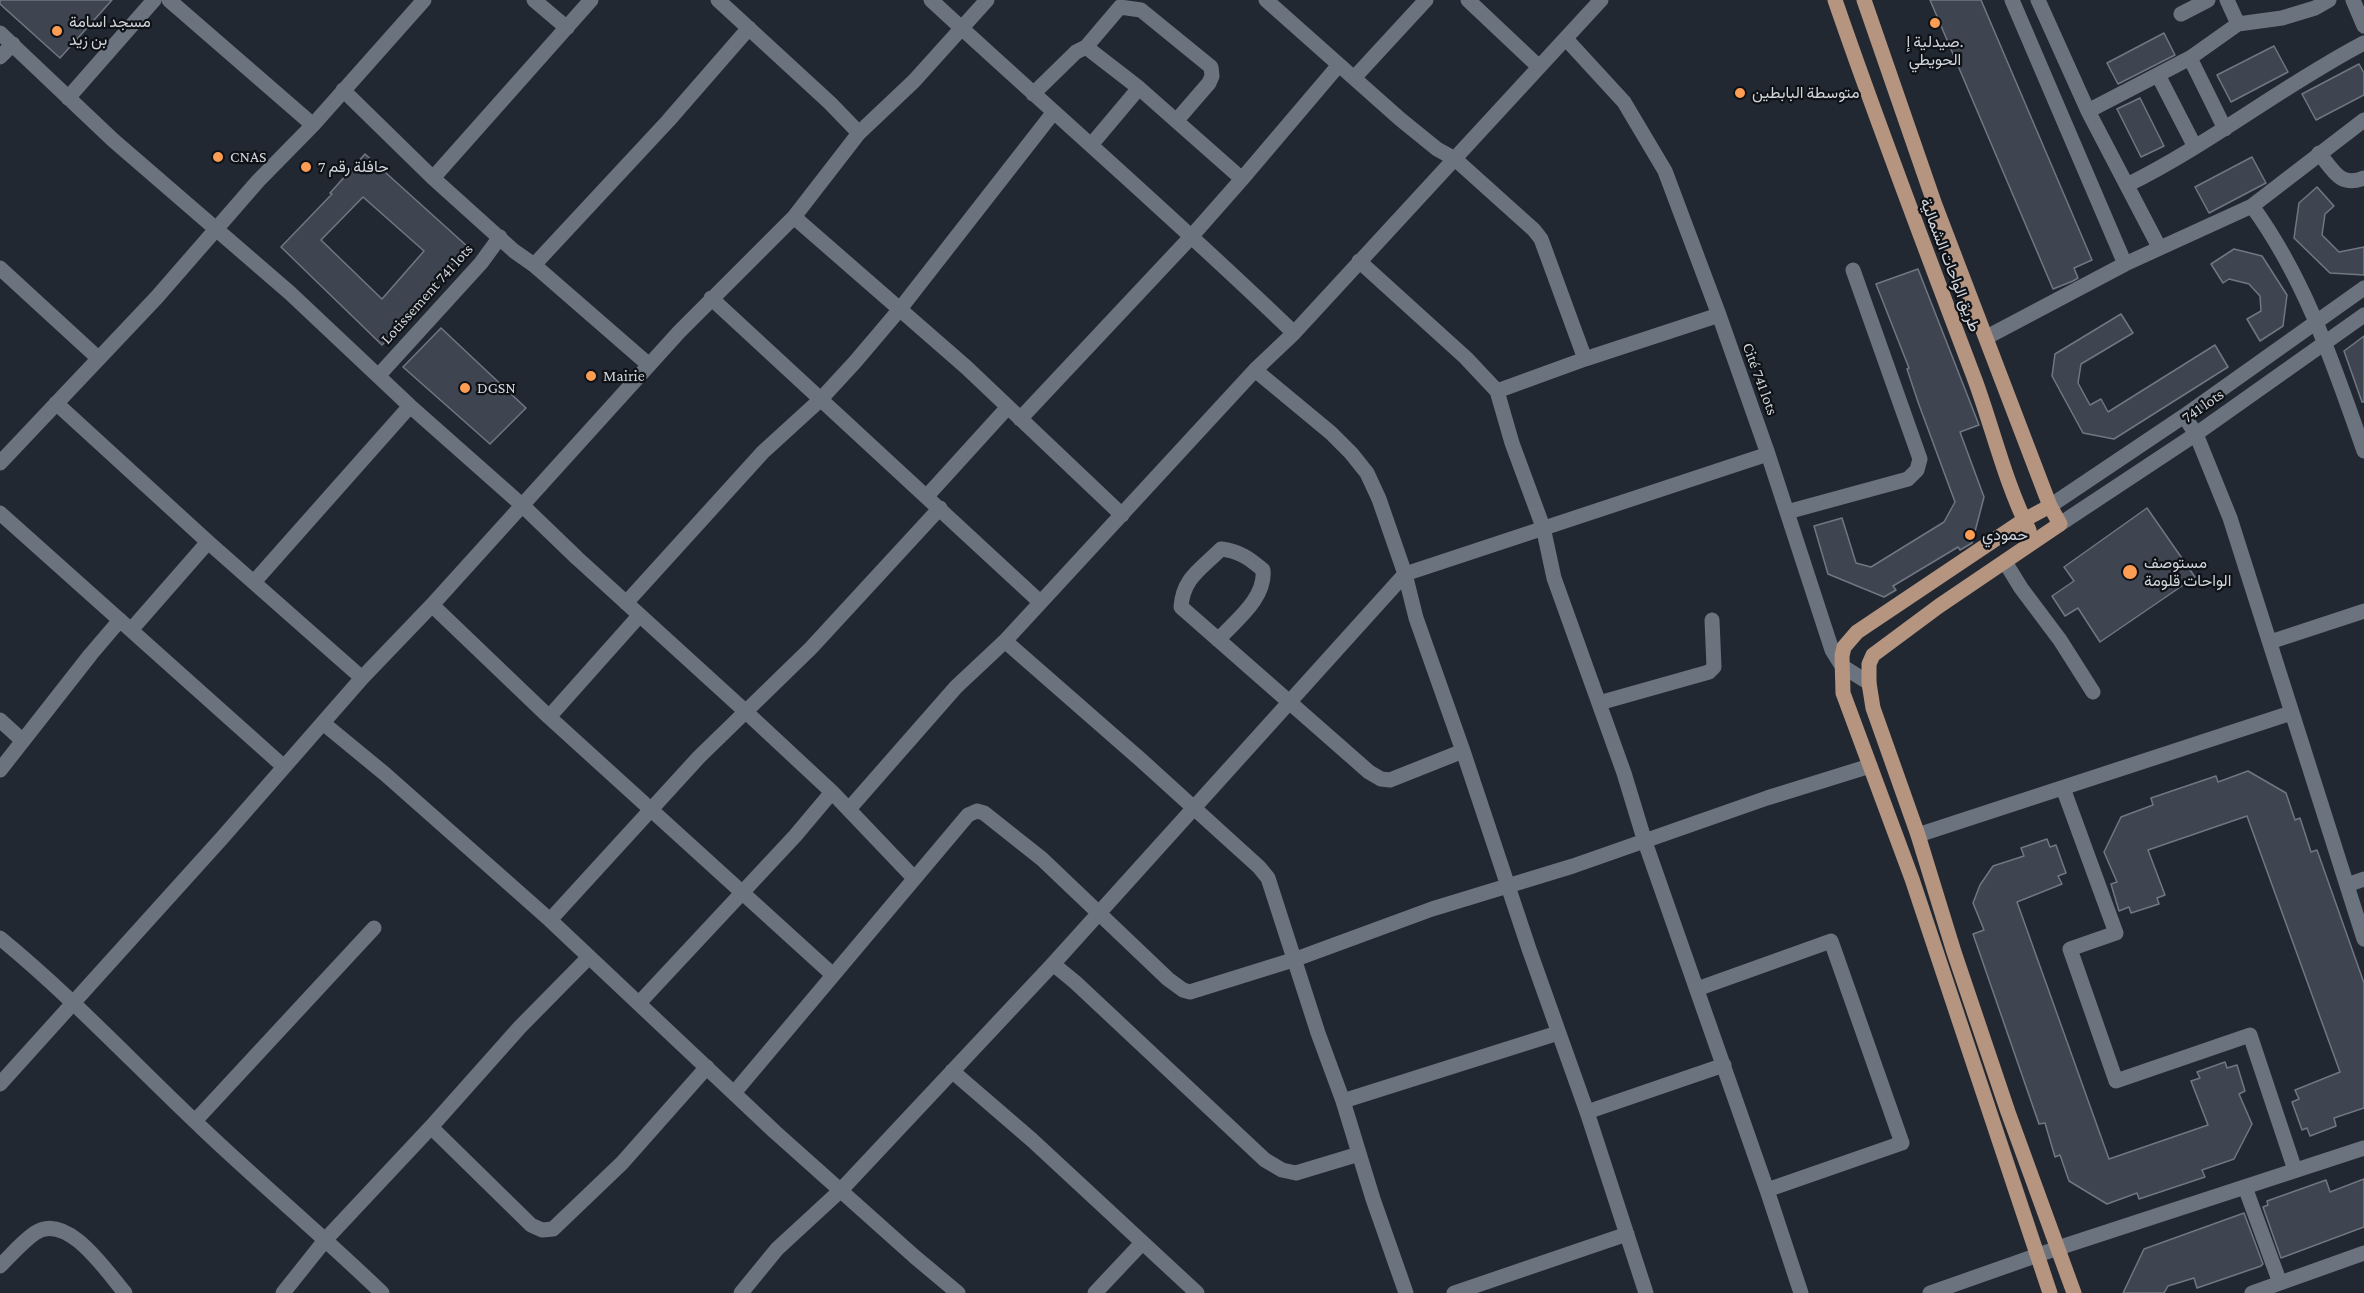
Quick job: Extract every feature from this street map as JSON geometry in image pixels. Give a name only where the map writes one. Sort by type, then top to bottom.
[{"type":"main road","name":"طريق الواحات الشمالية","points":[[1835,0],[1907,205],[1976,382],[2024,520],[2035,542]]},
{"type":"main road","name":"طريق الواحات الشمالية","points":[[1864,0],[1935,205],[2050,506],[2060,524]]},
{"type":"main road","points":[[2050,506],[2024,520],[1857,632],[1844,646],[1842,666],[1843,693],[1912,879],[2050,1293]]},
{"type":"main road","points":[[2060,524],[1873,655],[1869,664],[1869,683],[1873,708],[1918,835],[1954,952],[2008,1112],[2074,1293]]},
{"type":"street","points":[[68,98],[154,0]]},
{"type":"street","points":[[169,0],[312,124]]},
{"type":"street","points":[[0,463],[157,297],[215,228],[424,0]]},
{"type":"street","points":[[534,0],[567,28]]},
{"type":"street","points":[[433,178],[591,0]]},
{"type":"street","points":[[718,0],[830,103],[859,133]]},
{"type":"street","points":[[931,0],[1190,238],[1227,268],[1294,333]]},
{"type":"street","points":[[0,1084],[222,838],[362,678],[523,506],[711,298],[794,217],[859,133],[914,81],[960,27],[987,0]]},
{"type":"street","points":[[1266,0],[1338,66],[1430,143],[1455,159],[1525,220],[1541,239],[1585,359]]},
{"type":"street","points":[[1354,78],[1426,0]]},
{"type":"street","points":[[1468,0],[1539,67]]},
{"type":"street","points":[[849,809],[956,687],[1005,641],[1255,370],[1294,333],[1539,67],[1567,40],[1601,0]]},
{"type":"street","points":[[2012,0],[2125,264]]},
{"type":"street","points":[[2037,0],[2088,111],[2159,247]]},
{"type":"street","points":[[2181,14],[2208,0]]},
{"type":"street","points":[[2227,0],[2238,24]]},
{"type":"street","points":[[2088,111],[2190,58],[2238,24],[2282,18],[2315,8],[2330,0]]},
{"type":"street","points":[[2353,0],[2364,26]]},
{"type":"street","points":[[1033,93],[1076,52],[1086,47],[1120,7],[1141,10],[1211,67],[1212,76],[1209,83],[1177,120]]},
{"type":"street","points":[[534,265],[668,121],[749,28]]},
{"type":"street","points":[[0,33],[113,140],[290,293],[410,406],[523,506],[639,616],[745,711],[832,792],[914,878]]},
{"type":"street","name":"Cité 741 lots","points":[[1567,40],[1624,102],[1665,171],[1768,454],[1826,636],[1842,666]]},
{"type":"street","points":[[2127,185],[2166,166],[2306,75],[2364,43]]},
{"type":"street","points":[[0,57],[13,44]]},
{"type":"street","points":[[1086,47],[1177,120],[1242,179]]},
{"type":"street","points":[[2190,58],[2225,129]]},
{"type":"street","points":[[1020,418],[1190,238],[1338,66]]},
{"type":"street","points":[[2158,75],[2195,147]]},
{"type":"street","points":[[1091,145],[1139,88]]},
{"type":"street","points":[[343,90],[433,178],[649,366]]},
{"type":"street","points":[[626,603],[763,452],[820,400],[900,309],[1053,113]]},
{"type":"street","points":[[1987,337],[2159,247],[2252,206],[2364,120]]},
{"type":"street","points":[[2319,153],[2338,177],[2353,183],[2364,178]]},
{"type":"street","points":[[2252,206],[2278,244],[2326,342],[2364,451]]},
{"type":"street","points":[[794,217],[966,367],[1122,515]]},
{"type":"street","name":"Lotissement 741 lots","points":[[379,375],[481,263],[500,237]]},
{"type":"street","points":[[1359,261],[1466,358],[1497,391],[1512,443],[1543,527],[1554,578],[1801,1293]]},
{"type":"street","points":[[0,268],[98,358]]},
{"type":"street","points":[[1787,512],[1908,479],[1917,470],[1920,459],[1853,270]]},
{"type":"street","points":[[2050,506],[2184,416],[2364,288]]},
{"type":"street","points":[[711,298],[1040,602]]},
{"type":"street","points":[[1497,391],[1719,315]]},
{"type":"street","name":"741 lots","points":[[2060,524],[2196,434],[2364,315]]},
{"type":"street","points":[[1255,370],[1331,433],[1351,453],[1367,473],[1379,499],[1405,574],[1416,618],[1587,1112],[1646,1293]]},
{"type":"street","points":[[56,403],[362,678]]},
{"type":"street","points":[[254,582],[410,406]]},
{"type":"street","points":[[927,496],[1007,408]]},
{"type":"street","points":[[2184,416],[2196,434],[2230,519],[2270,642],[2290,713],[2364,939]]},
{"type":"street","points":[[741,1293],[777,1249],[841,1190],[1053,964],[1405,574],[1768,454]]},
{"type":"street","points":[[550,920],[699,757],[811,648],[940,508]]},
{"type":"street","points":[[0,513],[283,766]]},
{"type":"street","points":[[0,770],[126,625],[208,542]]},
{"type":"street","points":[[1218,640],[1260,592],[1264,582],[1263,570],[1245,555],[1232,550],[1221,549],[1186,584],[1182,592],[1181,607],[1218,640],[1290,702],[1369,772],[1381,779],[1389,780],[1463,751]]},
{"type":"street","points":[[2005,562],[2021,588],[2060,640],[2093,692]]},
{"type":"street","points":[[432,605],[549,717],[653,809],[833,975]]},
{"type":"street","points":[[2270,642],[2364,611]]},
{"type":"street","points":[[549,717],[639,616]]},
{"type":"street","points":[[1599,703],[1709,672],[1714,667],[1712,620]]},
{"type":"street","points":[[1005,641],[1195,808],[1268,878],[1406,1293]]},
{"type":"street","points":[[1842,666],[1869,683]]},
{"type":"street","points":[[1918,835],[2290,713]]},
{"type":"street","points":[[0,720],[23,741]]},
{"type":"street","points":[[323,723],[385,774],[550,920],[640,1002],[677,1041],[915,1257],[958,1293]]},
{"type":"street","points":[[734,1093],[968,815],[977,811],[984,813],[1042,859],[1168,979],[1183,990],[1190,992],[1296,959],[1432,909],[1645,842],[1767,798],[1870,766]]},
{"type":"street","points":[[2063,788],[2116,933],[2070,949],[2116,1081],[2250,1035],[2295,1170]]},
{"type":"street","points":[[640,1002],[742,890],[795,836],[832,792]]},
{"type":"street","points":[[2347,885],[2364,879]]},
{"type":"street","points":[[195,1122],[374,927]]},
{"type":"street","points":[[0,938],[72,1003],[195,1122],[326,1239],[382,1293]]},
{"type":"street","points":[[1697,989],[1832,941],[1902,1143],[1767,1190]]},
{"type":"street","points":[[283,1293],[326,1239],[431,1127],[520,1027],[589,957]]},
{"type":"street","points":[[1053,964],[1265,1160],[1282,1170],[1296,1173],[1359,1154]]},
{"type":"street","points":[[1343,1101],[1558,1033]]},
{"type":"street","points":[[1587,1112],[1724,1065]]},
{"type":"street","points":[[431,1127],[531,1225],[542,1230],[553,1229],[622,1163],[707,1067]]},
{"type":"street","points":[[952,1071],[1032,1140],[1197,1293]]},
{"type":"street","points":[[1930,1293],[2295,1170],[2360,1152]]},
{"type":"street","points":[[2245,1187],[2280,1283]]},
{"type":"street","points":[[0,1266],[36,1232],[51,1228],[66,1232],[82,1243],[125,1293]]},
{"type":"street","points":[[1454,1293],[1627,1234]]},
{"type":"street","points":[[1095,1293],[1142,1243]]},
{"type":"street","points":[[2252,1293],[2364,1253]]},
{"type":"building","name":"مسجد اسامة بن زيد","points":[[0,0],[112,0],[60,58],[0,4]]},
{"type":"building","points":[[1930,0],[1981,0],[2092,260],[2074,268],[2078,278],[2073,281],[2053,289]]},
{"type":"building","points":[[2164,33],[2175,55],[2118,84],[2107,63]]},
{"type":"building","points":[[2274,46],[2288,72],[2231,102],[2217,75]]},
{"type":"building","points":[[2359,64],[2364,73],[2364,95],[2316,120],[2302,94]]},
{"type":"building","points":[[2140,98],[2164,146],[2141,157],[2117,109]]},
{"type":"building","points":[[365,154],[468,247],[417,304],[420,306],[382,345],[281,247],[332,194],[330,193]],"holes":[[[363,197],[424,251],[382,299],[321,240]]]},
{"type":"building","points":[[2252,157],[2266,183],[2209,213],[2195,187]]},
{"type":"building","points":[[2317,187],[2334,206],[2325,214],[2322,235],[2339,252],[2364,247],[2364,275],[2330,273],[2294,238],[2299,203]]},
{"type":"building","points":[[2234,249],[2262,256],[2287,295],[2283,326],[2260,341],[2247,319],[2261,311],[2260,296],[2249,284],[2229,279],[2223,283],[2211,264]]},
{"type":"building","points":[[1918,269],[1979,425],[1960,432],[1984,497],[1972,543],[1960,550],[1958,547],[1893,586],[1896,590],[1884,597],[1828,574],[1814,526],[1842,518],[1856,563],[1871,567],[1944,522],[1955,502],[1918,402],[1907,369],[1909,368],[1876,284]]},
{"type":"building","points":[[2121,314],[2133,333],[2081,364],[2078,383],[2090,405],[2101,399],[2108,412],[2215,345],[2228,367],[2114,439],[2083,433],[2052,376],[2055,354]]},
{"type":"building","name":"DGSN","points":[[441,328],[526,408],[490,444],[403,367]]},
{"type":"building","points":[[2364,336],[2364,402],[2362,402],[2344,351]]},
{"type":"building","name":"مستوصف الواحات قلومة","points":[[2147,508],[2195,577],[2100,642],[2078,608],[2065,616],[2052,596],[2074,581],[2064,567]]},
{"type":"building","points":[[2248,771],[2286,793],[2295,820],[2300,818],[2311,852],[2317,850],[2364,983],[2364,1108],[2334,1118],[2336,1126],[2310,1136],[2307,1128],[2302,1130],[2292,1102],[2299,1099],[2295,1090],[2340,1072],[2247,816],[2148,850],[2165,895],[2157,898],[2159,904],[2131,913],[2129,907],[2119,911],[2111,884],[2117,882],[2104,852],[2121,817],[2153,805],[2151,798],[2216,776],[2218,782]]},
{"type":"building","points":[[2047,839],[2050,847],[2056,845],[2066,873],[2058,876],[2062,884],[2017,902],[2109,1159],[2208,1125],[2191,1081],[2200,1078],[2197,1072],[2225,1062],[2227,1068],[2237,1065],[2245,1091],[2239,1094],[2252,1124],[2234,1159],[2202,1170],[2205,1177],[2139,1199],[2137,1193],[2107,1204],[2069,1181],[2060,1155],[2055,1157],[2045,1123],[2039,1124],[1973,934],[1984,930],[1973,903],[1980,885],[1993,866],[2024,856],[2021,848]]},
{"type":"building","points":[[2364,1179],[2364,1227],[2281,1258],[2263,1207],[2268,1205],[2267,1201],[2326,1180],[2330,1192]]},
{"type":"building","points":[[2244,1213],[2263,1264],[2261,1266],[2197,1288],[2194,1278],[2168,1286],[2164,1293],[2123,1293],[2144,1249]]},
{"type":"place","name":"صيدلية إ. الحويطي","points":[[1935,23]]},
{"type":"place","name":"مسجد اسامة بن زيد","points":[[57,31]]},
{"type":"place","name":"متوسطة البابطين","points":[[1740,93]]},
{"type":"place","name":"CNAS","points":[[218,157]]},
{"type":"place","name":"حافلة رقم 7","points":[[306,167]]},
{"type":"place","name":"Mairie","points":[[591,376]]},
{"type":"place","name":"DGSN","points":[[465,388]]},
{"type":"place","name":"حمودي","points":[[1970,535]]},
{"type":"place","name":"مستوصف الواحات قلومة","points":[[2130,572]]}]
